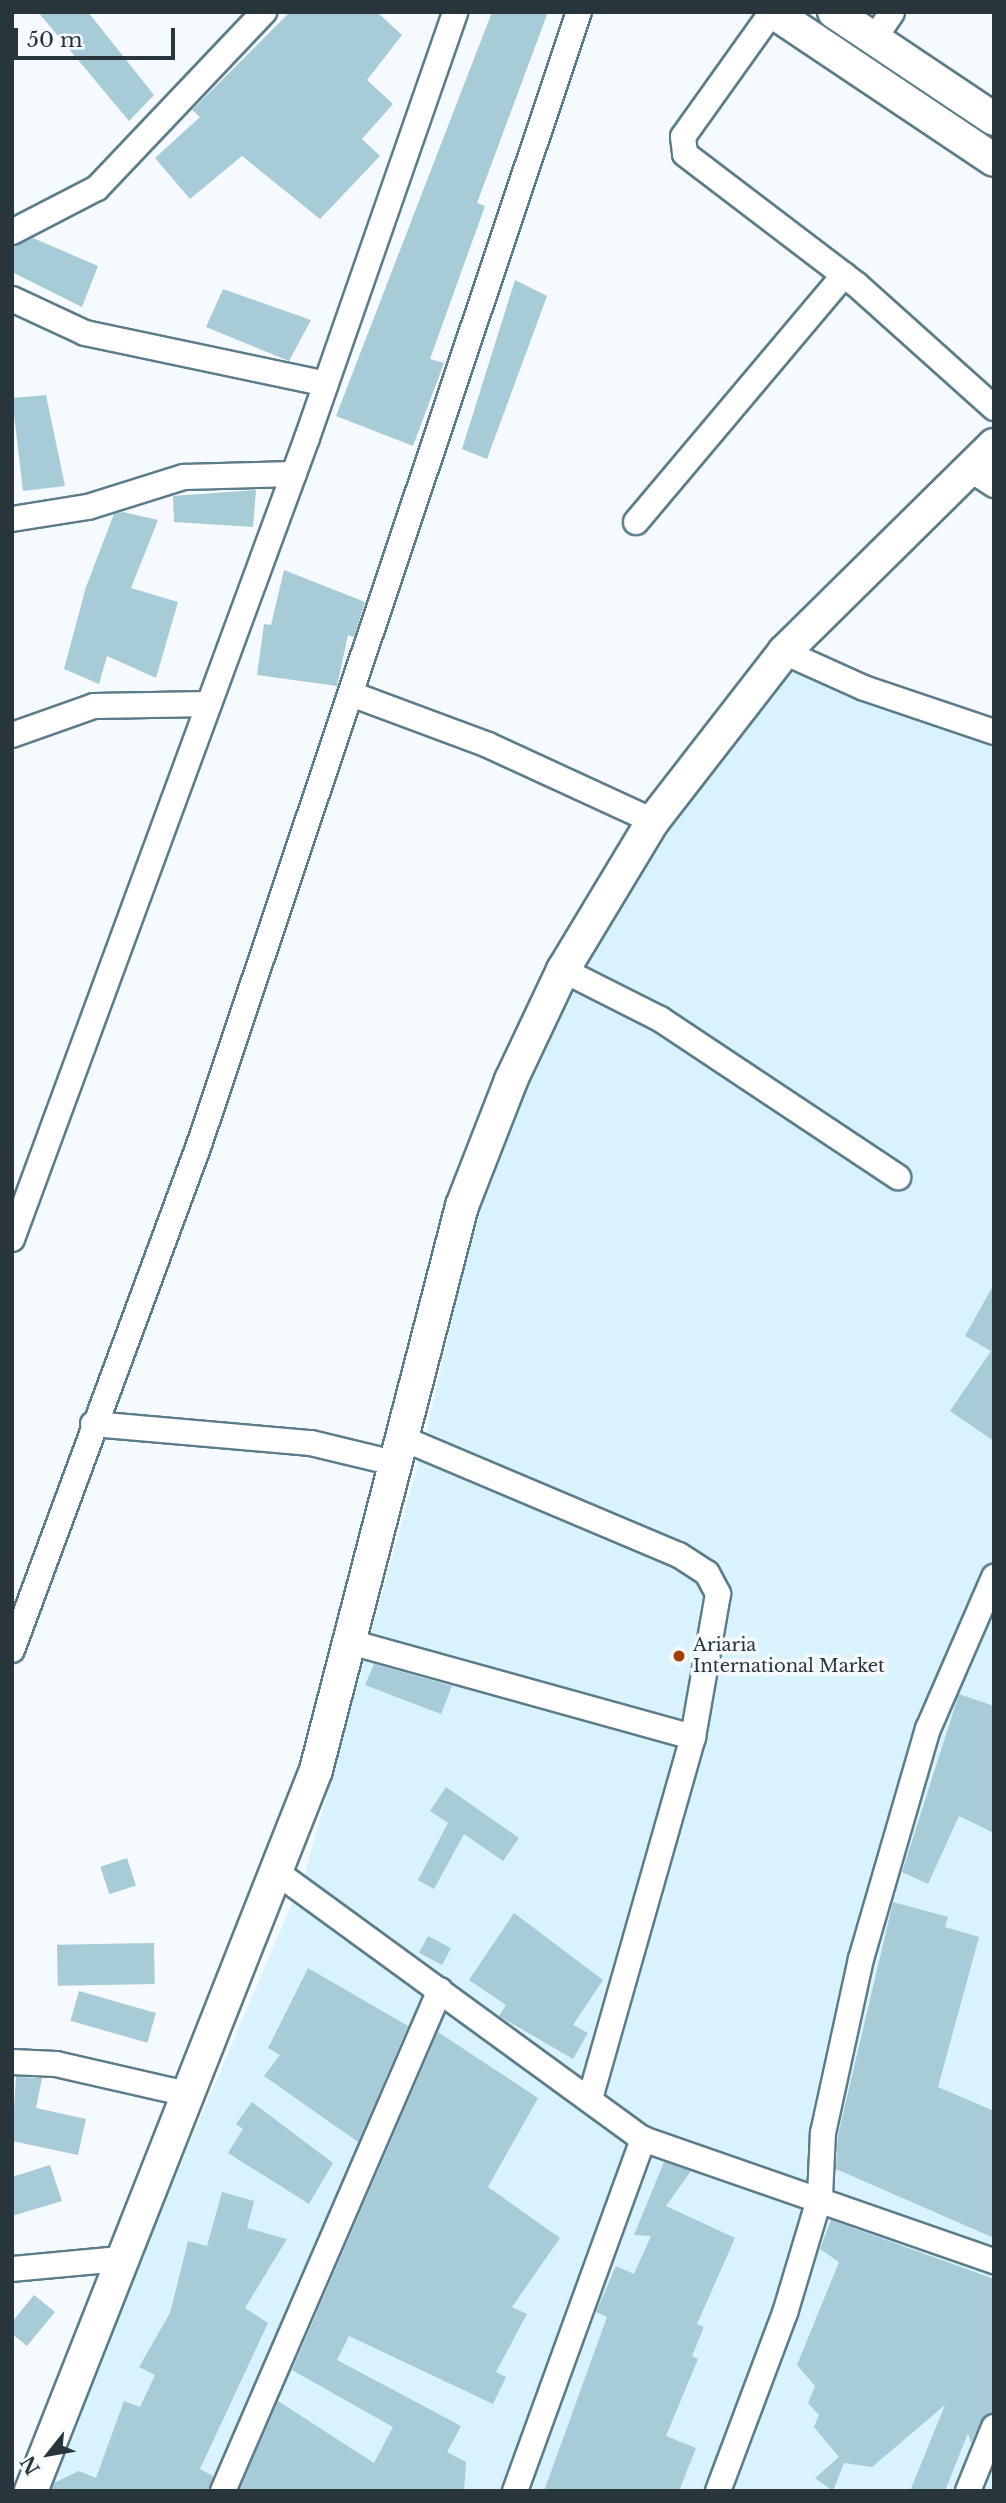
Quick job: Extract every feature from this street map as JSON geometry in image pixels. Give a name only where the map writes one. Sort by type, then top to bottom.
[{"type":"main road","points":[[773,12],[994,160]]},
{"type":"main road","points":[[834,12],[994,119]]},
{"type":"main road","points":[[31,2491],[119,2259],[316,1770],[463,1206],[511,1080],[563,970],[653,821],[783,652],[994,445]]},
{"type":"street","points":[[12,232],[97,188],[264,12]]},
{"type":"street","points":[[12,1239],[294,474],[455,12]]},
{"type":"street","points":[[12,1650],[93,1424],[199,1145],[579,12]]},
{"type":"street","points":[[773,12],[682,146],[844,275],[994,408]]},
{"type":"street","points":[[874,39],[892,12]]},
{"type":"street","points":[[636,522],[844,275]]},
{"type":"street","points":[[12,299],[85,333],[326,384]]},
{"type":"street","points":[[968,468],[994,485]]},
{"type":"street","points":[[12,519],[88,507],[184,477],[294,474]]},
{"type":"street","points":[[783,652],[864,688],[994,732]]},
{"type":"street","points":[[351,694],[488,745],[653,821]]},
{"type":"street","points":[[12,735],[94,706],[209,704]]},
{"type":"street","points":[[563,970],[660,1019],[898,1177]]},
{"type":"street","points":[[93,1424],[401,1451],[707,1573],[718,1594],[716,1625],[694,1737],[590,2098]]},
{"type":"street","points":[[718,2491],[785,2313],[820,2196],[823,2133],[861,1959],[928,1729],[994,1577]]},
{"type":"street","points":[[350,1642],[694,1737]]},
{"type":"street","points":[[275,1871],[643,2139],[767,2185],[820,2196],[994,2261]]},
{"type":"street","points":[[222,2491],[440,1990]]},
{"type":"street","points":[[12,2062],[57,2064],[187,2094]]},
{"type":"street","points":[[514,2491],[643,2139]]},
{"type":"street","points":[[12,2269],[119,2259]]},
{"type":"street","points":[[968,2491],[994,2427]]},
{"type":"shaded area","name":"Ariaria International Market","points":[[789,664],[994,746],[994,2491],[41,2491],[305,1873],[425,1439],[497,1120],[612,888]]},
{"type":"building","points":[[38,12],[88,12],[154,95],[129,121]]},
{"type":"building","points":[[290,12],[377,12],[402,35],[367,80],[393,104],[362,139],[380,156],[320,219],[242,156],[190,199],[155,158],[200,117],[192,110]]},
{"type":"building","points":[[492,12],[548,12],[477,203],[485,206],[430,359],[444,363],[413,446],[336,416]]},
{"type":"building","points":[[33,238],[98,266],[82,307],[12,272],[12,247]]},
{"type":"building","points":[[515,280],[547,296],[487,459],[462,449]]},
{"type":"building","points":[[223,289],[311,320],[289,361],[206,327]]},
{"type":"building","points":[[46,395],[65,486],[23,491],[12,398]]},
{"type":"building","points":[[256,490],[253,527],[174,522],[173,496]]},
{"type":"building","points":[[123,512],[158,520],[131,588],[178,602],[156,678],[107,656],[99,684],[64,669],[86,587],[114,514]]},
{"type":"building","points":[[284,570],[365,602],[354,637],[348,635],[337,686],[257,675],[264,624],[271,625]]},
{"type":"building","points":[[994,1284],[994,1441],[950,1411],[991,1351],[965,1336]]},
{"type":"building","points":[[374,1664],[452,1686],[441,1714],[365,1685]]},
{"type":"building","points":[[959,1694],[994,1706],[994,1833],[959,1816],[928,1884],[902,1872]]},
{"type":"building","points":[[446,1787],[519,1838],[503,1861],[464,1834],[434,1889],[418,1880],[448,1823],[430,1811]]},
{"type":"building","points":[[127,1858],[136,1886],[109,1894],[100,1867]]},
{"type":"building","points":[[893,1902],[948,1917],[945,1927],[979,1937],[938,2087],[994,2111],[994,2238],[836,2169],[838,2135]]},
{"type":"building","points":[[514,1913],[603,1980],[573,2025],[588,2033],[573,2059],[499,2016],[506,2005],[469,1980]]},
{"type":"building","points":[[428,1936],[451,1948],[442,1965],[419,1953]]},
{"type":"building","points":[[154,1943],[155,1984],[58,1986],[57,1945]]},
{"type":"building","points":[[308,1968],[408,2026],[358,2142],[264,2076],[280,2055],[268,2048]]},
{"type":"building","points":[[79,1991],[156,2013],[147,2043],[70,2021]]},
{"type":"building","points":[[438,2032],[538,2098],[488,2187],[560,2238],[512,2307],[527,2314],[496,2372],[506,2377],[493,2404],[349,2336],[337,2360],[461,2426],[447,2452],[466,2462],[464,2491],[239,2491],[278,2401],[374,2463],[393,2427],[292,2370]]},
{"type":"building","points":[[16,2077],[42,2078],[36,2108],[86,2119],[78,2155],[12,2141]]},
{"type":"building","points":[[252,2102],[333,2163],[309,2204],[228,2153],[243,2129],[236,2124]]},
{"type":"building","points":[[664,2162],[691,2171],[666,2206],[735,2238],[697,2324],[704,2327],[692,2356],[698,2359],[666,2436],[696,2448],[679,2491],[544,2491],[607,2317],[596,2312],[616,2266],[634,2274],[651,2236],[634,2235]]},
{"type":"building","points":[[50,2165],[62,2201],[12,2216],[12,2177]]},
{"type":"building","points":[[222,2192],[254,2201],[247,2228],[287,2239],[245,2308],[268,2323],[200,2469],[213,2476],[208,2491],[51,2491],[54,2483],[79,2471],[96,2478],[124,2401],[140,2407],[155,2375],[139,2367],[170,2313],[188,2241],[207,2246]]},
{"type":"building","points":[[831,2220],[994,2279],[994,2412],[981,2421],[971,2443],[968,2433],[945,2491],[910,2491],[945,2405],[872,2467],[844,2463],[833,2491],[815,2478],[839,2457],[814,2427],[819,2415],[808,2403],[815,2386],[797,2365],[839,2262],[820,2249]]},
{"type":"building","points":[[34,2295],[55,2312],[27,2346],[12,2334],[12,2322]]},
{"type":"place","name":"Ariaria International Market","points":[[679,1656]]}]
